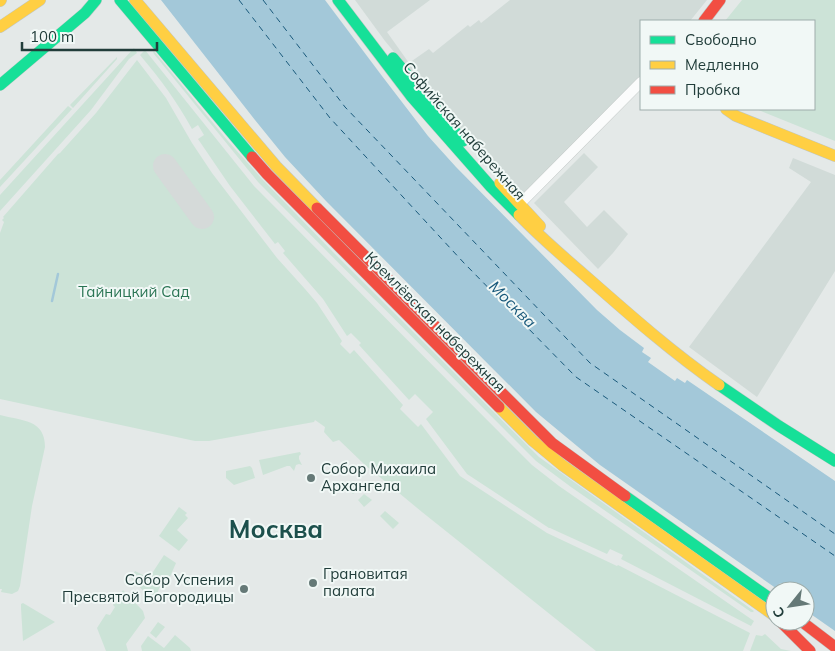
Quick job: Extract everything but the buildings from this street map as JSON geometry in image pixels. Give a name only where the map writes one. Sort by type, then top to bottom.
[{"type":"main road","points":[[0,27],[40,0]]},
{"type":"main road","points":[[0,85],[85,13],[96,0]]},
{"type":"main road","name":"Кремлёвская набережная","points":[[120,0],[267,174],[533,441],[567,469],[765,609]]},
{"type":"main road","name":"Кремлёвская набережная","points":[[135,0],[276,166],[552,443],[765,595]]},
{"type":"main road","name":"Софийская набережная","points":[[338,0],[411,96],[517,208],[579,270],[648,331],[701,372],[779,426],[835,461]]},
{"type":"main road","name":"Софийская набережная","points":[[350,0],[391,56],[498,181],[517,208]]},
{"type":"main road","points":[[705,20],[720,0]]},
{"type":"main road","points":[[727,110],[736,116],[835,156]]},
{"type":"main road","points":[[792,631],[808,646],[817,651]]},
{"type":"main road","points":[[814,631],[835,647]]},
{"type":"street","points":[[517,208],[640,83]]},
{"type":"shaded area","points":[[355,0],[430,0],[387,32],[409,63],[429,49],[433,53],[468,25],[470,27],[479,20],[481,23],[510,0],[707,0],[691,20],[640,20],[640,78],[527,193],[517,189],[464,136],[385,41]]},
{"type":"shaded area","points":[[584,153],[598,167],[564,202],[587,227],[604,210],[628,234],[598,269],[534,203]]},
{"type":"shaded area","points":[[793,158],[835,175],[835,271],[757,397],[689,347],[811,182],[789,168]]},
{"type":"green space","points":[[742,0],[835,0],[835,141],[758,110],[815,110],[815,20],[726,20]]},
{"type":"green space","points":[[134,48],[137,53],[129,59],[91,110],[0,211],[0,195]]},
{"type":"green space","points":[[145,50],[254,186],[532,465],[559,486],[754,621],[751,626],[621,559],[623,555],[610,549],[607,554],[549,528],[467,474],[426,419],[433,412],[415,394],[409,400],[359,345],[361,343],[351,333],[347,336],[323,299],[283,253],[285,251],[278,242],[275,244],[230,186],[198,139],[204,135],[198,125],[192,129],[168,90],[140,55]]},
{"type":"green space","points":[[154,51],[262,179],[539,457],[754,611],[751,612],[536,461],[258,182],[154,54]]},
{"type":"green space","points":[[117,57],[117,59],[73,108],[70,105]]},
{"type":"green space","name":"Тайницкий Сад","points":[[137,60],[166,98],[212,173],[277,258],[317,303],[342,341],[340,344],[350,354],[354,350],[403,405],[400,409],[418,427],[421,424],[460,476],[547,533],[618,565],[750,633],[743,651],[596,651],[422,512],[364,464],[339,440],[333,442],[324,432],[325,427],[315,420],[314,422],[209,441],[195,441],[0,399],[0,233],[4,222],[2,220],[3,217],[96,113]]},
{"type":"green space","points":[[68,106],[72,109],[0,187],[0,180]]},
{"type":"green space","points":[[0,415],[24,420],[37,426],[44,438],[45,447],[32,506],[20,586],[18,591],[12,594],[1,592],[2,589],[0,589]]},
{"type":"green space","points":[[300,452],[299,459],[302,465],[296,465],[294,471],[290,466],[287,466],[263,475],[259,460]]},
{"type":"green space","points":[[250,466],[255,478],[234,485],[226,478],[226,471]]},
{"type":"green space","points":[[351,481],[359,488],[353,494],[345,486]]},
{"type":"green space","points":[[364,494],[372,500],[364,507],[358,500]]},
{"type":"green space","points":[[179,507],[187,513],[185,515],[188,518],[177,530],[188,540],[179,551],[159,536]]},
{"type":"green space","points":[[385,511],[399,523],[393,529],[380,516]]},
{"type":"green space","points":[[164,555],[176,563],[169,579],[160,587],[154,602],[131,578],[135,571],[149,578]]},
{"type":"green space","points":[[123,590],[143,611],[145,618],[126,644],[128,651],[106,651],[97,628],[106,614],[110,615],[115,607],[113,605]]},
{"type":"green space","points":[[23,603],[55,622],[23,641],[21,604]]},
{"type":"green space","points":[[158,622],[165,627],[156,638],[150,633]]},
{"type":"green space","points":[[765,634],[781,649],[791,651],[750,651],[756,635],[762,636]]},
{"type":"green space","points":[[175,635],[191,651],[142,651],[141,646],[148,636],[164,648]]},
{"type":"water","points":[[161,0],[325,0],[428,136],[456,167],[597,310],[644,348],[642,352],[651,358],[648,362],[675,381],[677,378],[685,383],[687,380],[835,481],[835,631],[815,617],[815,581],[766,581],[600,465],[536,412],[326,201],[285,157]]},
{"type":"waterway","points":[[52,301],[58,274]]},
{"type":"ferry route","points":[[239,0],[330,118],[464,263],[576,377],[835,556]]},
{"type":"ferry route","points":[[263,0],[345,107],[590,363],[835,534]]},
{"type":"taxiway","points":[[165,166],[202,217]]},
{"type":"traffic: fast","points":[[0,85],[85,13],[96,0]]},
{"type":"traffic: fast","points":[[120,0],[252,157]]},
{"type":"traffic: fast","points":[[338,0],[411,96],[491,187],[519,215]]},
{"type":"traffic: fast","points":[[393,58],[463,141]]},
{"type":"traffic: fast","points":[[719,385],[835,461]]},
{"type":"traffic: fast","points":[[625,496],[765,595]]},
{"type":"traffic: slow","points":[[0,27],[40,0]]},
{"type":"traffic: slow","points":[[135,0],[276,166],[317,208]]},
{"type":"traffic: slow","points":[[727,110],[736,116],[835,156]]},
{"type":"traffic: slow","points":[[500,183],[540,226]]},
{"type":"traffic: slow","points":[[519,215],[553,248],[636,320],[719,385]]},
{"type":"traffic: slow","points":[[499,407],[533,441],[562,465],[765,609]]},
{"type":"traffic: jam","points":[[705,20],[720,0]]},
{"type":"traffic: jam","points":[[252,157],[499,407]]},
{"type":"traffic: jam","points":[[317,208],[552,443],[625,496]]},
{"type":"traffic: jam","points":[[790,631],[810,651]]},
{"type":"traffic: jam","points":[[814,631],[835,647]]},
{"type":"place","name":"Собор Михаила Архангела","points":[[311,478]]},
{"type":"place","name":"Грановитая палата","points":[[313,583]]},
{"type":"place","name":"Собор Успения Пресвятой Богородицы","points":[[244,589]]},
{"type":"district","name":"Москва","points":[[276,529]]}]
